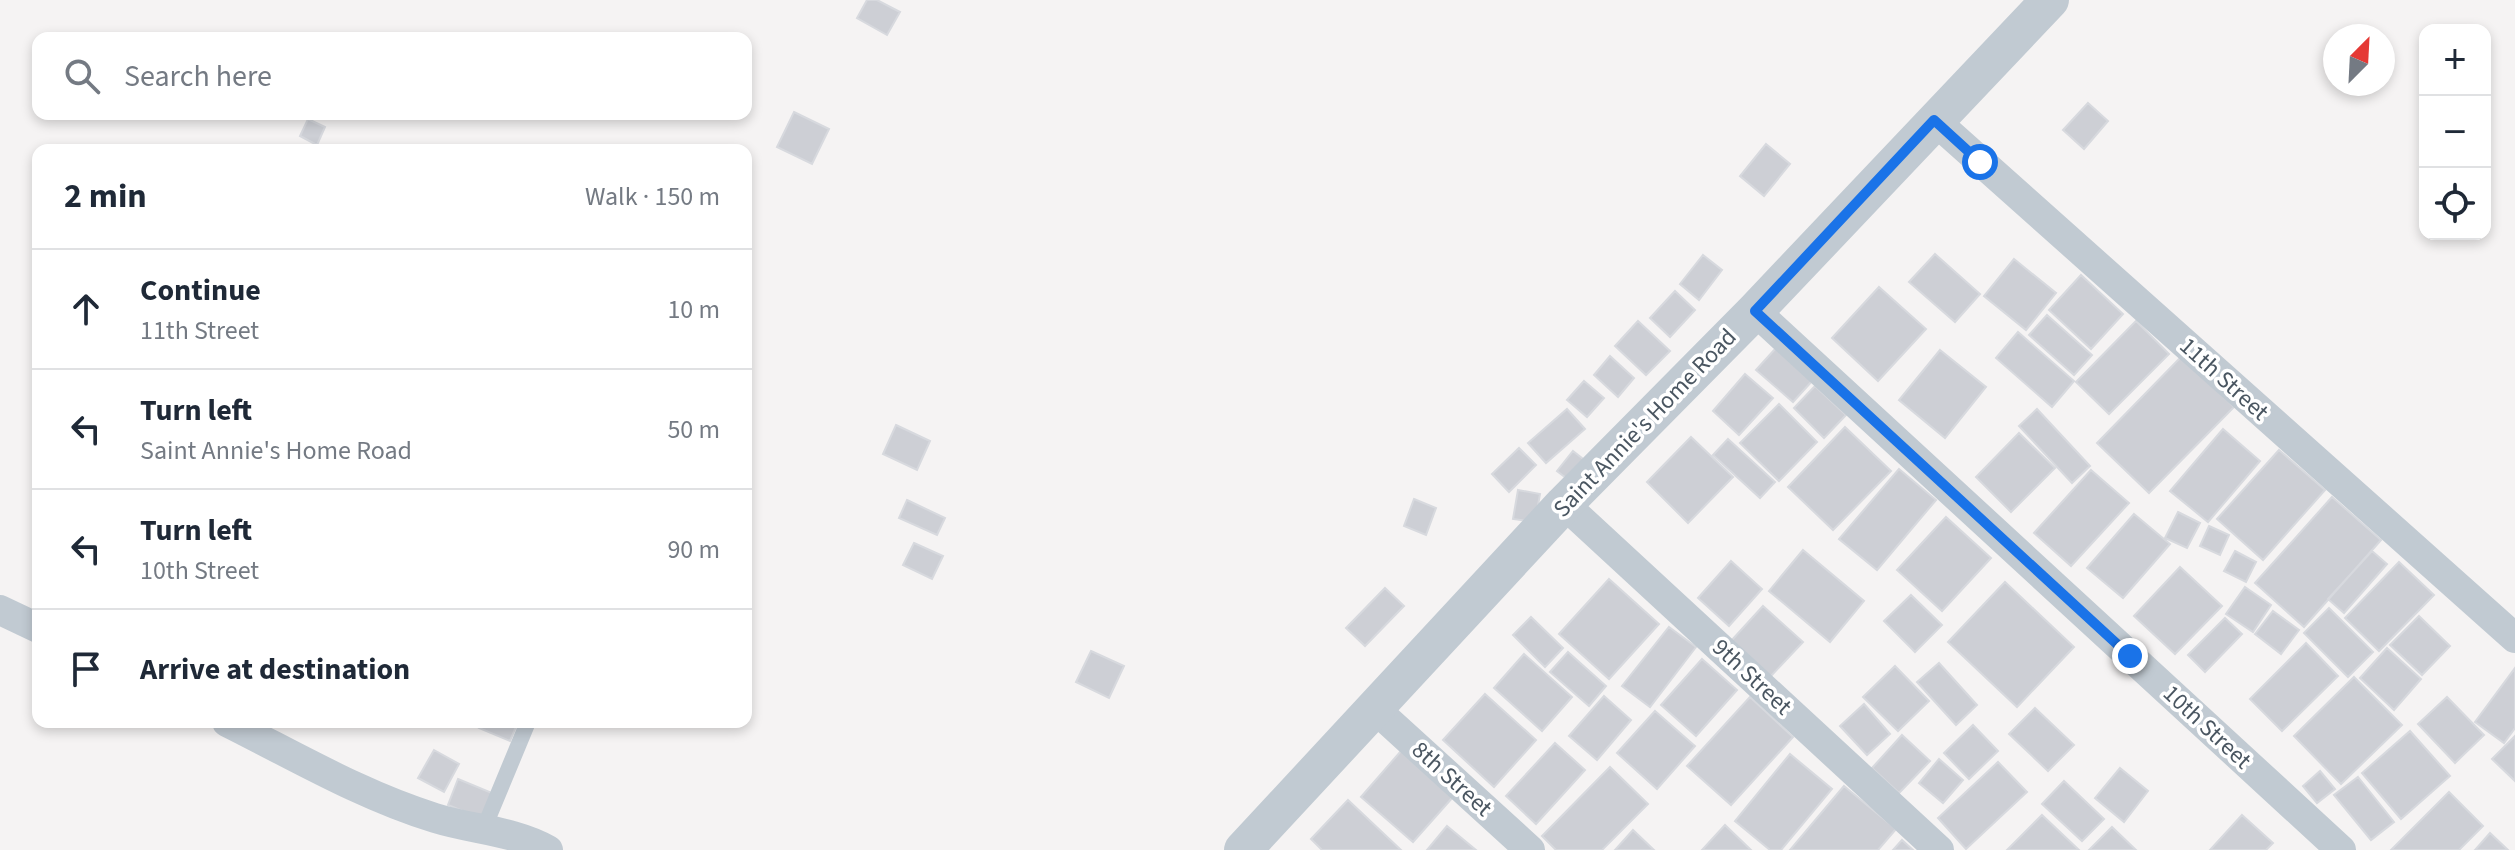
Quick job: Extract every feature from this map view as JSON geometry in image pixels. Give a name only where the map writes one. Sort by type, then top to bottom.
[{"type":"street","name":"Saint Annie's Home Road","points":[[1243,850],[1564,504],[1755,311],[2050,0]]},
{"type":"street","name":"11th Street","points":[[1934,120],[2515,638]]},
{"type":"street","name":"10th Street","points":[[1755,311],[2341,850]]},
{"type":"street","name":"9th Street","points":[[1564,504],[1939,850]]},
{"type":"street","points":[[0,610],[32,625]]},
{"type":"street","name":"8th Street","points":[[1374,708],[1530,850]]},
{"type":"street","points":[[239,728],[384,799],[438,819],[513,834],[548,850]]},
{"type":"lane","points":[[484,828],[526,728]]},
{"type":"building","points":[[867,0],[877,0],[900,12],[887,35],[857,18]]},
{"type":"building","points":[[2088,103],[2108,121],[2084,149],[2063,130]]},
{"type":"building","points":[[794,112],[829,129],[812,164],[777,147]]},
{"type":"building","points":[[308,120],[325,127],[317,144],[300,136]]},
{"type":"building","points":[[1766,144],[1790,164],[1764,196],[1740,176]]},
{"type":"building","points":[[1935,254],[1980,294],[1955,322],[1909,282]]},
{"type":"building","points":[[1703,255],[1722,270],[1699,300],[1680,284]]},
{"type":"building","points":[[2014,259],[2056,293],[2026,330],[1984,296]]},
{"type":"building","points":[[2081,275],[2123,314],[2091,349],[2049,310]]},
{"type":"building","points":[[1879,287],[1926,329],[1878,381],[1832,338]]},
{"type":"building","points":[[1675,291],[1695,310],[1670,337],[1650,318]]},
{"type":"building","points":[[2047,315],[2092,355],[2074,375],[2029,335]]},
{"type":"building","points":[[1638,321],[1670,351],[1646,375],[1615,346]]},
{"type":"building","points":[[2136,321],[2169,354],[2109,414],[2076,382]]},
{"type":"building","points":[[2018,332],[2074,381],[2052,407],[1996,358]]},
{"type":"building","points":[[1776,348],[1813,380],[1793,402],[1756,370]]},
{"type":"building","points":[[1940,350],[1986,387],[1945,438],[1899,400]]},
{"type":"building","points":[[1610,356],[1634,378],[1618,397],[1594,375]]},
{"type":"building","points":[[2182,356],[2234,407],[2149,493],[2097,443]]},
{"type":"building","points":[[1745,374],[1773,398],[1739,435],[1713,411]]},
{"type":"building","points":[[1584,381],[1604,398],[1587,417],[1567,400]]},
{"type":"building","points":[[1815,386],[1846,415],[1824,438],[1794,408]]},
{"type":"building","points":[[1779,404],[1817,442],[1779,481],[1740,443]]},
{"type":"building","points":[[1567,409],[1585,429],[1546,463],[1528,443]]},
{"type":"building","points":[[2037,409],[2090,466],[2072,483],[2019,426]]},
{"type":"building","points":[[896,425],[930,441],[917,470],[883,454]]},
{"type":"building","points":[[1845,427],[1891,471],[1833,530],[1788,487]]},
{"type":"building","points":[[2223,429],[2260,461],[2208,522],[2170,491]]},
{"type":"building","points":[[2019,433],[2055,468],[2011,512],[1976,477]]},
{"type":"building","points":[[1691,437],[1733,477],[1688,523],[1647,482]]},
{"type":"building","points":[[1728,439],[1775,482],[1760,498],[1713,455]]},
{"type":"building","points":[[1519,448],[1536,465],[1509,492],[1492,474]]},
{"type":"building","points":[[2279,450],[2325,490],[2263,560],[2217,519]]},
{"type":"building","points":[[1573,451],[1592,466],[1575,485],[1557,471]]},
{"type":"building","points":[[1899,469],[1936,500],[1877,570],[1839,539]]},
{"type":"building","points":[[2091,470],[2129,503],[2071,566],[2034,533]]},
{"type":"building","points":[[1518,490],[1540,494],[1535,522],[1513,519]]},
{"type":"building","points":[[2332,497],[2381,540],[2304,627],[2255,583]]},
{"type":"building","points":[[1414,499],[1436,508],[1426,535],[1404,526]]},
{"type":"building","points":[[907,500],[945,518],[937,535],[899,518]]},
{"type":"building","points":[[2178,512],[2200,523],[2187,548],[2165,538]]},
{"type":"building","points":[[2134,514],[2170,544],[2123,598],[2087,568]]},
{"type":"building","points":[[1946,517],[1991,558],[1942,611],[1897,570]]},
{"type":"building","points":[[2209,526],[2229,535],[2220,555],[2200,546]]},
{"type":"building","points":[[914,543],[943,556],[932,579],[903,565]]},
{"type":"building","points":[[1803,550],[1864,601],[1830,642],[1769,591]]},
{"type":"building","points":[[2235,551],[2256,562],[2246,582],[2224,571]]},
{"type":"building","points":[[2372,551],[2387,564],[2344,613],[2328,599]]},
{"type":"building","points":[[1731,561],[1762,589],[1729,626],[1698,598]]},
{"type":"building","points":[[2399,562],[2434,595],[2379,651],[2345,618]]},
{"type":"building","points":[[2180,567],[2222,606],[2175,654],[2134,616]]},
{"type":"building","points":[[1609,579],[1659,624],[1609,679],[1559,634]]},
{"type":"building","points":[[2005,582],[2074,647],[2017,707],[1948,642]]},
{"type":"building","points":[[2245,587],[2271,605],[2253,632],[2226,614]]},
{"type":"building","points":[[1385,588],[1404,606],[1365,646],[1346,628]]},
{"type":"building","points":[[1911,595],[1942,625],[1915,652],[1884,621]]},
{"type":"building","points":[[1763,606],[1803,642],[1770,677],[1731,641]]},
{"type":"building","points":[[2329,608],[2373,652],[2348,677],[2304,633]]},
{"type":"building","points":[[2273,611],[2299,630],[2281,654],[2255,634]]},
{"type":"building","points":[[2419,616],[2450,646],[2422,675],[2390,645]]},
{"type":"building","points":[[1531,617],[1563,648],[1545,667],[1513,635]]},
{"type":"building","points":[[2225,618],[2242,634],[2205,672],[2188,655]]},
{"type":"building","points":[[1669,627],[1696,647],[1650,707],[1622,686]]},
{"type":"building","points":[[2306,643],[2338,676],[2282,731],[2250,699]]},
{"type":"building","points":[[2387,648],[2421,679],[2394,710],[2360,678]]},
{"type":"building","points":[[1091,651],[1124,666],[1109,698],[1076,682]]},
{"type":"building","points":[[1568,652],[1606,686],[1589,706],[1550,672]]},
{"type":"building","points":[[1524,654],[1572,697],[1542,731],[1494,688]]},
{"type":"building","points":[[1702,659],[1737,690],[1696,736],[1661,705]]},
{"type":"building","points":[[1939,663],[1977,705],[1956,725],[1917,682]]},
{"type":"building","points":[[1895,666],[1929,701],[1898,731],[1863,697]]},
{"type":"building","points":[[2515,668],[2515,728],[2504,743],[2475,722]]},
{"type":"building","points":[[2354,677],[2402,725],[2341,784],[2294,736]]},
{"type":"building","points":[[1485,694],[1536,740],[1494,787],[1443,740]]},
{"type":"building","points":[[1604,696],[1631,720],[1597,760],[1569,736]]},
{"type":"building","points":[[1750,697],[1793,737],[1731,805],[1687,766]]},
{"type":"building","points":[[2447,697],[2484,735],[2455,763],[2418,724]]},
{"type":"building","points":[[1864,704],[1890,734],[1867,755],[1840,726]]},
{"type":"building","points":[[2035,708],[2074,745],[2048,771],[2009,734]]},
{"type":"building","points":[[1655,711],[1695,746],[1657,789],[1617,753]]},
{"type":"building","points":[[1973,725],[1998,751],[1969,779],[1944,753]]},
{"type":"building","points":[[479,728],[515,728],[510,741]]},
{"type":"building","points":[[2410,731],[2450,776],[2401,819],[2362,773]]},
{"type":"building","points":[[1902,735],[1930,761],[1899,793],[1872,768]]},
{"type":"building","points":[[2515,736],[2515,781],[2492,759]]},
{"type":"building","points":[[1555,743],[1585,770],[1536,824],[1506,796]]},
{"type":"building","points":[[434,750],[459,764],[444,792],[418,778]]},
{"type":"building","points":[[1401,751],[1453,797],[1413,842],[1361,797]]},
{"type":"building","points":[[1790,754],[1832,789],[1781,850],[1770,850],[1735,821]]},
{"type":"building","points":[[1939,759],[1963,780],[1943,803],[1919,783]]},
{"type":"building","points":[[1998,762],[2027,792],[1966,849],[1938,818]]},
{"type":"building","points":[[1610,767],[1648,804],[1602,850],[1556,850],[1542,836]]},
{"type":"building","points":[[2120,768],[2148,791],[2124,822],[2095,798]]},
{"type":"building","points":[[2320,771],[2335,789],[2317,803],[2303,786]]},
{"type":"building","points":[[2358,777],[2394,822],[2371,840],[2334,795]]},
{"type":"building","points":[[458,779],[492,793],[482,819],[448,805]]},
{"type":"building","points":[[2064,781],[2104,819],[2082,841],[2042,804]]},
{"type":"building","points":[[1844,786],[1896,829],[1878,850],[1790,850]]},
{"type":"building","points":[[2449,792],[2483,826],[2459,850],[2391,850]]},
{"type":"building","points":[[1348,800],[1401,850],[1322,850],[1311,839]]},
{"type":"building","points":[[2042,815],[2079,850],[2007,850]]},
{"type":"building","points":[[2242,815],[2273,843],[2266,850],[2210,850]]},
{"type":"building","points":[[1725,825],[1751,850],[1702,850]]},
{"type":"building","points":[[1447,826],[1476,850],[1427,850]]},
{"type":"building","points":[[2112,827],[2136,850],[2089,850]]},
{"type":"building","points":[[1633,830],[1654,850],[1615,850]]},
{"type":"building","points":[[2490,833],[2508,850],[2475,850]]},
{"type":"building","points":[[1902,840],[1913,850],[1893,850]]},
{"type":"route","points":[[1980,162],[1934,120],[1755,311],[2130,656]]}]
